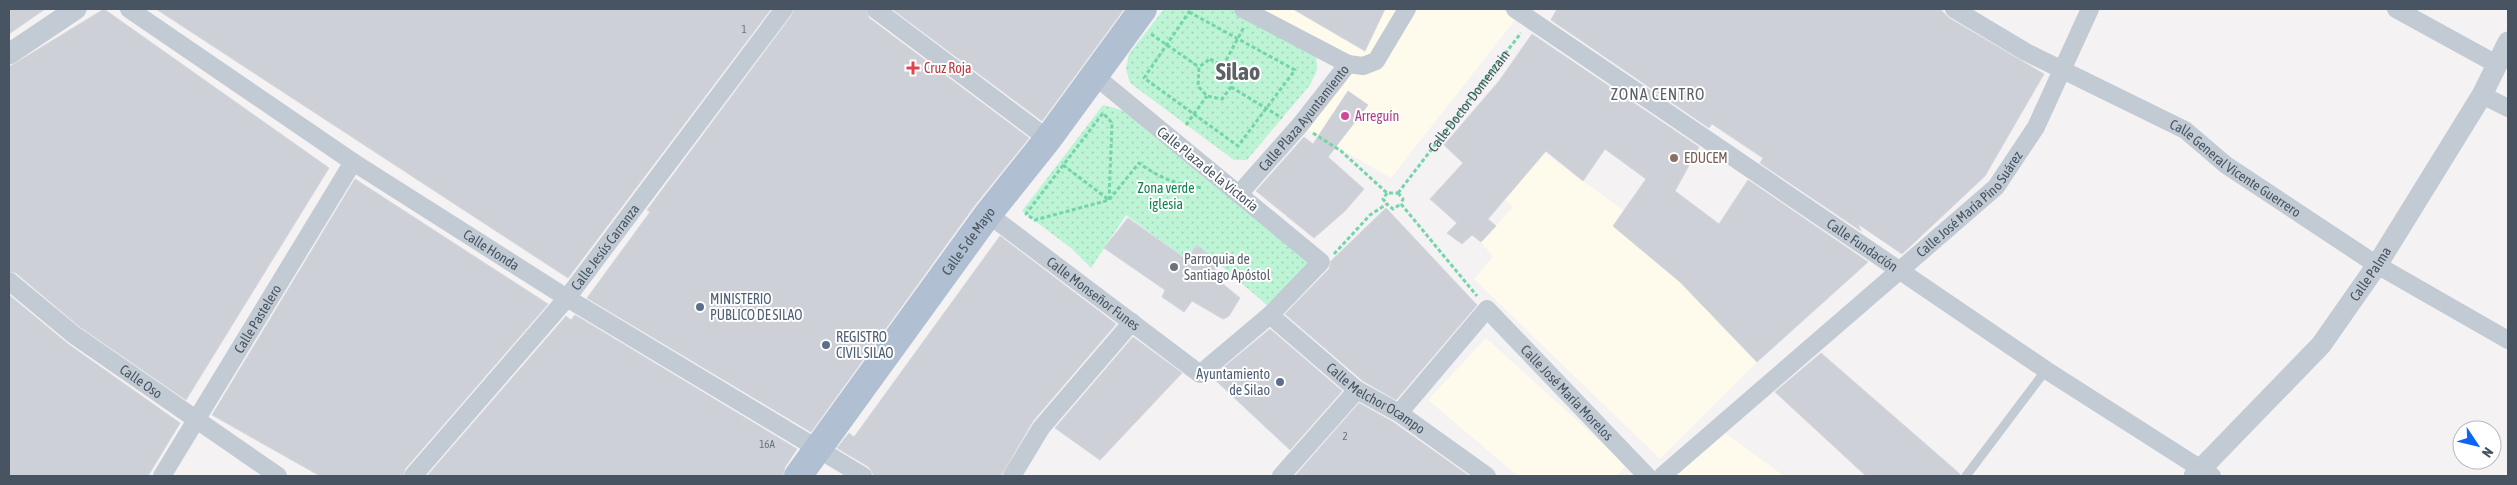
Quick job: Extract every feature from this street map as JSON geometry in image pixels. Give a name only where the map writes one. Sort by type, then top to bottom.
[{"type":"main road","name":"Calle 5 de Mayo","points":[[798,476],[988,214],[1095,76],[1145,20]]},
{"type":"street","points":[[9,54],[76,9]]},
{"type":"street","name":"Calle Honda","points":[[129,9],[353,162],[567,298],[863,476]]},
{"type":"street","name":"Calle Jesús Carranza","points":[[413,476],[567,298],[784,9]]},
{"type":"street","points":[[875,9],[1048,139]]},
{"type":"street","name":"Calle Plaza Ayuntamiento","points":[[1239,194],[1300,125],[1348,64],[1363,66],[1376,61],[1407,9]]},
{"type":"street","name":"Calle Fundación","points":[[1515,9],[1537,15],[1900,270],[2202,474]]},
{"type":"street","name":"Calle General Vicente Guerrero","points":[[1954,9],[2026,52],[2185,130],[2226,165],[2377,265],[2508,340]]},
{"type":"street","name":"Calle José María Pino Suárez","points":[[1662,476],[1996,187],[2036,127],[2090,9]]},
{"type":"street","points":[[2396,9],[2498,65]]},
{"type":"street","points":[[1245,16],[1348,64]]},
{"type":"street","name":"Calle Palma","points":[[2202,474],[2321,345],[2377,265],[2482,95],[2508,42]]},
{"type":"street","name":"Calle Plaza de la Victoria","points":[[1095,76],[1321,262]]},
{"type":"street","points":[[2482,95],[2508,108]]},
{"type":"street","name":"Calle Pastelero","points":[[162,476],[194,420],[353,162]]},
{"type":"street","name":"Calle Monseñor Funes","points":[[988,214],[1200,374],[1270,315]]},
{"type":"street","points":[[1270,315],[1321,262]]},
{"type":"street","name":"Calle Oso","points":[[9,281],[74,335],[194,420],[278,476]]},
{"type":"street","points":[[1399,413],[1487,309]]},
{"type":"street","name":"Calle José María Morelos","points":[[1487,309],[1647,476]]},
{"type":"street","name":"Calle Melchor Ocampo","points":[[1270,315],[1357,390],[1399,413],[1486,476]]},
{"type":"street","points":[[1012,476],[1041,428],[1132,322]]},
{"type":"street","points":[[1281,476],[1357,390]]},
{"type":"lane","points":[[1966,476],[2046,370]]},
{"type":"path","points":[[1189,12],[1295,70],[1238,146],[1144,78],[1167,46],[1189,12]]},
{"type":"path","name":"Calle Doctor Domenzain","points":[[1398,193],[1537,15]]},
{"type":"path","points":[[1223,66],[1239,38],[1245,16]]},
{"type":"path","points":[[1145,20],[1167,46],[1199,67]]},
{"type":"path","points":[[1210,59],[1223,66],[1232,75],[1231,87],[1222,99],[1207,96],[1198,86],[1199,67],[1210,59]]},
{"type":"path","points":[[1231,87],[1282,118]]},
{"type":"path","points":[[1186,125],[1207,96]]},
{"type":"path","points":[[1109,200],[1112,122],[1103,113],[1026,214],[1035,220],[1109,200],[1139,163],[1158,177],[1178,185],[1204,188]]},
{"type":"path","points":[[1300,125],[1341,151],[1387,193],[1398,193],[1404,199],[1401,204],[1393,209],[1383,199],[1387,193]]},
{"type":"path","points":[[1063,165],[1109,200]]},
{"type":"path","points":[[1321,262],[1338,251],[1370,215],[1387,204]]},
{"type":"path","points":[[1401,204],[1487,309]]},
{"type":"shaded area","points":[[1261,9],[1398,9],[1363,66]]},
{"type":"shaded area","points":[[1417,9],[1501,9],[1516,19],[1391,178],[1308,130],[1350,73],[1363,75],[1381,65]]},
{"type":"shaded area","points":[[1499,81],[1562,126],[1545,153],[1624,211],[1619,230],[1680,282],[1757,362],[1660,459],[1474,279],[1493,257],[1481,242],[1513,207],[1444,145]]},
{"type":"shaded area","points":[[1486,338],[1626,465],[1617,476],[1518,476],[1428,400]]},
{"type":"shaded area","points":[[1718,428],[1784,476],[1662,476]]},
{"type":"green space","points":[[1164,9],[1237,9],[1316,55],[1317,70],[1310,85],[1247,160],[1234,160],[1130,83],[1126,69],[1129,54]]},
{"type":"green space","name":"Zona verde iglesia","points":[[1103,105],[1129,112],[1311,264],[1268,306],[1197,245],[1186,259],[1126,215],[1091,268],[1072,249],[1022,211]]},
{"type":"building","points":[[9,9],[45,9],[9,34]]},
{"type":"building","points":[[104,9],[329,168],[186,400],[80,327],[16,273],[9,271],[9,67]]},
{"type":"building","points":[[156,9],[771,9],[568,278]]},
{"type":"building","points":[[794,9],[865,9],[869,18],[1029,138],[975,205],[811,432],[587,298],[650,212],[647,210],[792,15]]},
{"type":"building","points":[[892,9],[1124,9],[1042,121]]},
{"type":"building","points":[[1293,9],[1385,9],[1365,51]]},
{"type":"building","points":[[1557,9],[1940,9],[1949,18],[2044,74],[1985,176],[1902,254],[1858,224],[1861,231],[1760,163],[1763,158],[1712,124],[1709,128],[1551,20]]},
{"type":"building","points":[[1532,34],[1699,147],[1675,191],[1719,224],[1748,180],[1868,262],[1757,362],[1680,282],[1613,226],[1646,179],[1605,149],[1583,181],[1546,151],[1488,219],[1496,226],[1481,242],[1472,235],[1462,244],[1447,233],[1457,223],[1430,199],[1463,163],[1444,145],[1499,81]]},
{"type":"building","points":[[1348,91],[1368,105],[1328,157],[1364,189],[1345,211],[1314,238],[1256,191],[1304,137],[1313,144]]},
{"type":"building","points":[[355,179],[548,304],[405,469],[403,476],[320,476],[212,415]]},
{"type":"building","points":[[1386,208],[1477,305],[1396,400],[1363,381],[1285,314],[1329,269],[1331,261]]},
{"type":"building","name":"Parroquia de Santiago Apóstol","points":[[1128,218],[1186,259],[1197,245],[1220,263],[1212,275],[1240,298],[1229,316],[1223,319],[1192,301],[1184,312],[1162,297],[1165,290],[1104,248]]},
{"type":"building","points":[[1000,236],[1116,324],[1033,421],[1001,476],[874,476],[869,467],[837,448],[849,433],[854,437]]},
{"type":"building","points":[[9,295],[68,344],[180,423],[148,476],[9,476]]},
{"type":"building","points":[[575,315],[797,449],[785,467],[783,476],[427,476],[566,316],[571,320]]},
{"type":"building","name":"Ayuntamiento de Silao","points":[[1270,329],[1342,391],[1290,450],[1212,377]]},
{"type":"building","points":[[1133,337],[1182,373],[1100,460],[1055,428]]},
{"type":"building","points":[[1821,353],[1960,476],[1866,476],[1775,392]]},
{"type":"building","points":[[1359,403],[1393,422],[1469,476],[1295,476]]},
{"type":"place","name":"Cruz Roja","points":[[913,68]]},
{"type":"place","name":"Arreguín","points":[[1345,116]]},
{"type":"place","name":"EDUCEM","points":[[1674,158]]},
{"type":"place","name":"Parroquia de Santiago Apóstol","points":[[1174,267]]},
{"type":"place","name":"MINISTERIO PUBLICO DE SILAO","points":[[700,307]]},
{"type":"place","name":"REGISTRO CIVIL SILAO","points":[[826,345]]},
{"type":"place","name":"Ayuntamiento de Silao","points":[[1280,382]]},
{"type":"district","name":"Silao","points":[[1238,71]]},
{"type":"district","name":"ZONA CENTRO","points":[[1658,94]]}]
